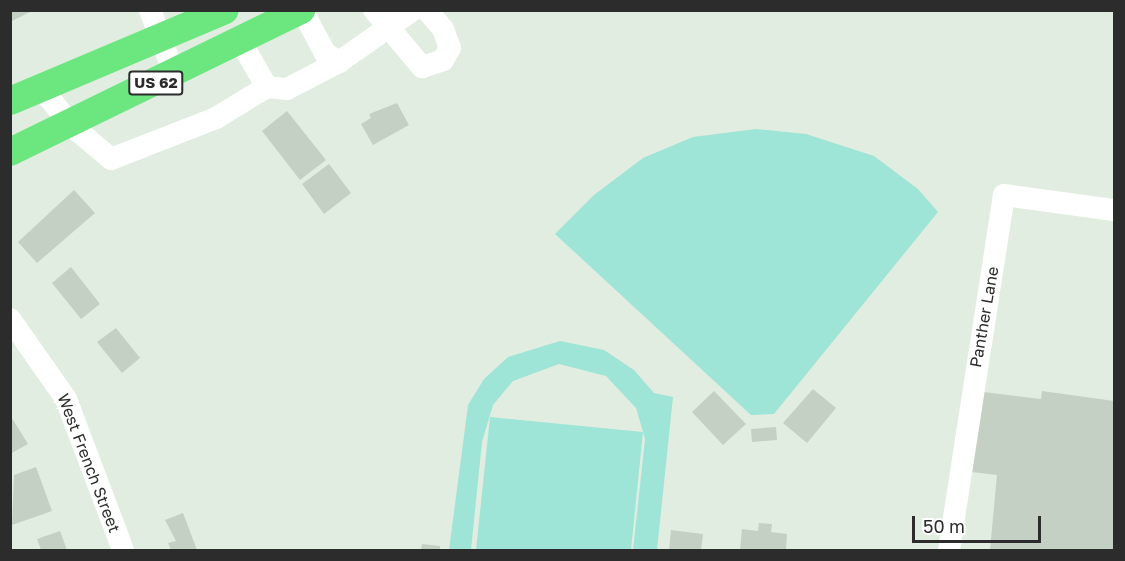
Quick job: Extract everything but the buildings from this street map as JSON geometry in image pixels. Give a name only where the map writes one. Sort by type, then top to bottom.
[{"type":"main road","name":"US 62","points":[[10,101],[225,10]]},
{"type":"main road","name":"US 62","points":[[10,152],[72,126],[301,10]]},
{"type":"street","points":[[150,10],[174,74]]},
{"type":"street","points":[[301,10],[325,53],[339,62]]},
{"type":"street","points":[[41,88],[72,126],[111,159],[216,118],[267,87],[287,89],[339,62],[380,18],[413,10]]},
{"type":"street","points":[[380,18],[415,64],[433,65],[443,60],[449,40],[427,10]]},
{"type":"street","points":[[240,41],[267,87]]},
{"type":"street","name":"Panther Lane","points":[[949,550],[1004,195],[1114,210]]},
{"type":"street","name":"West French Street","points":[[14,329],[66,399],[123,550]]},
{"type":"shaded area","points":[[756,129],[806,134],[874,156],[918,189],[938,212],[774,414],[751,415],[555,234],[594,195],[643,158],[693,137]]},
{"type":"shaded area","points":[[560,341],[604,350],[634,370],[654,393],[673,397],[657,550],[633,550],[645,439],[636,408],[606,376],[559,364],[513,381],[493,405],[482,442],[471,550],[449,550],[468,405],[484,379],[508,357]]},
{"type":"shaded area","points":[[490,417],[643,432],[631,550],[476,550]]}]
